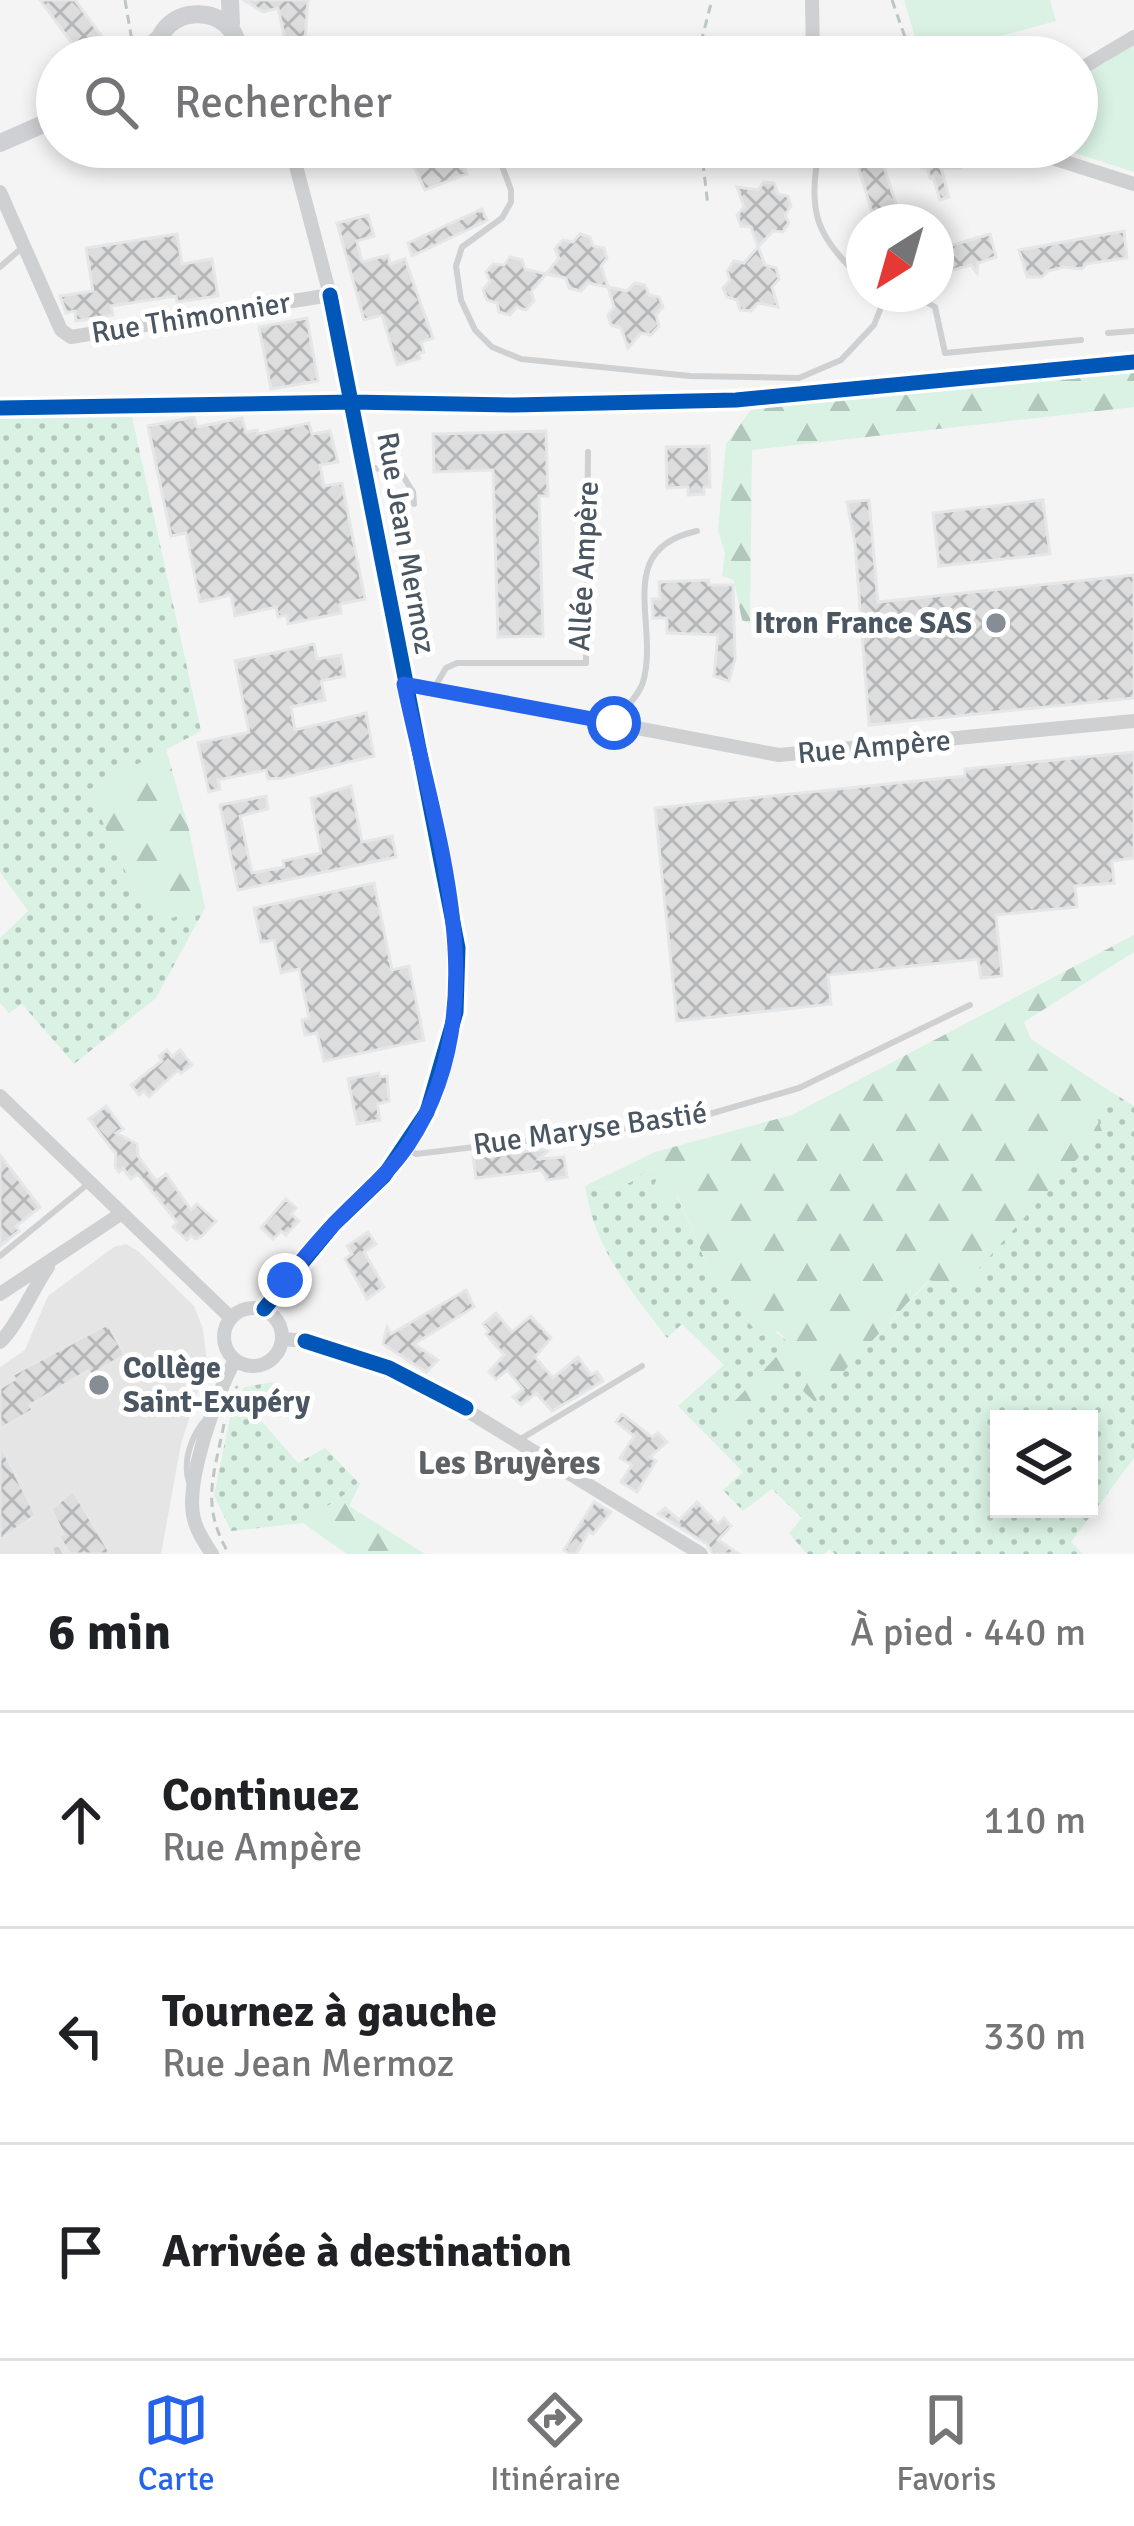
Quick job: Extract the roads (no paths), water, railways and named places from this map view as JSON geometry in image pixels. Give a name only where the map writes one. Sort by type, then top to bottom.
[{"type":"street","points":[[230,0],[234,36]]},
{"type":"street","points":[[812,0],[813,36]]},
{"type":"street","points":[[161,36],[166,22],[190,4],[216,12],[231,24]]},
{"type":"street","points":[[1098,58],[1134,37]]},
{"type":"street","points":[[0,143],[36,127]]},
{"type":"street","name":"Rue Jean Mermoz","points":[[264,1310],[309,1252],[406,1148],[428,1112],[456,1012],[458,947],[330,295],[297,168]]},
{"type":"street","points":[[1084,168],[1134,184]]},
{"type":"street","name":"Rue Thimonnier","points":[[0,192],[61,330],[71,337],[330,295]]},
{"type":"street","name":"Rue Ampère","points":[[404,684],[779,755],[1134,721]]},
{"type":"street","points":[[0,1096],[231,1318]]},
{"type":"street","points":[[23,1304],[10,1306],[2,1292],[119,1215]]},
{"type":"street","points":[[0,1342],[52,1262]]},
{"type":"street","points":[[246,1308],[264,1310],[278,1321],[283,1339],[276,1356],[261,1366],[243,1365],[229,1354],[224,1335],[231,1318],[246,1308]]},
{"type":"street","points":[[283,1339],[317,1342],[389,1368],[514,1437],[701,1554]]},
{"type":"street","points":[[206,1552],[192,1516],[194,1495],[210,1416],[236,1360]]},
{"type":"lane","points":[[501,168],[512,202],[502,218],[462,247],[456,266],[461,300],[476,330],[492,346],[521,359],[690,376],[799,378],[841,360],[874,325],[879,312]]},
{"type":"lane","points":[[815,168],[812,182],[823,238],[846,262]]},
{"type":"lane","points":[[0,267],[24,246]]},
{"type":"lane","points":[[936,312],[945,353],[1081,340]]},
{"type":"lane","points":[[1108,333],[1134,331]]},
{"type":"lane","name":"Allée Ampère","points":[[433,690],[439,676],[457,663],[586,663],[589,452]]},
{"type":"lane","points":[[364,467],[400,471],[414,504]]},
{"type":"lane","points":[[614,723],[643,685],[644,577],[652,556],[672,536],[697,531]]},
{"type":"lane","name":"Rue Maryse Bastié","points":[[406,1148],[416,1154],[682,1122],[799,1088],[970,1005]]},
{"type":"lane","points":[[0,1256],[88,1184]]},
{"type":"lane","points":[[514,1437],[642,1366]]},
{"type":"place","name":"Itron France SAS","points":[[996,623]]},
{"type":"place","name":"Collège Saint-Exupéry","points":[[99,1385]]},
{"type":"district","name":"Les Bruyères","points":[[509,1463]]}]
